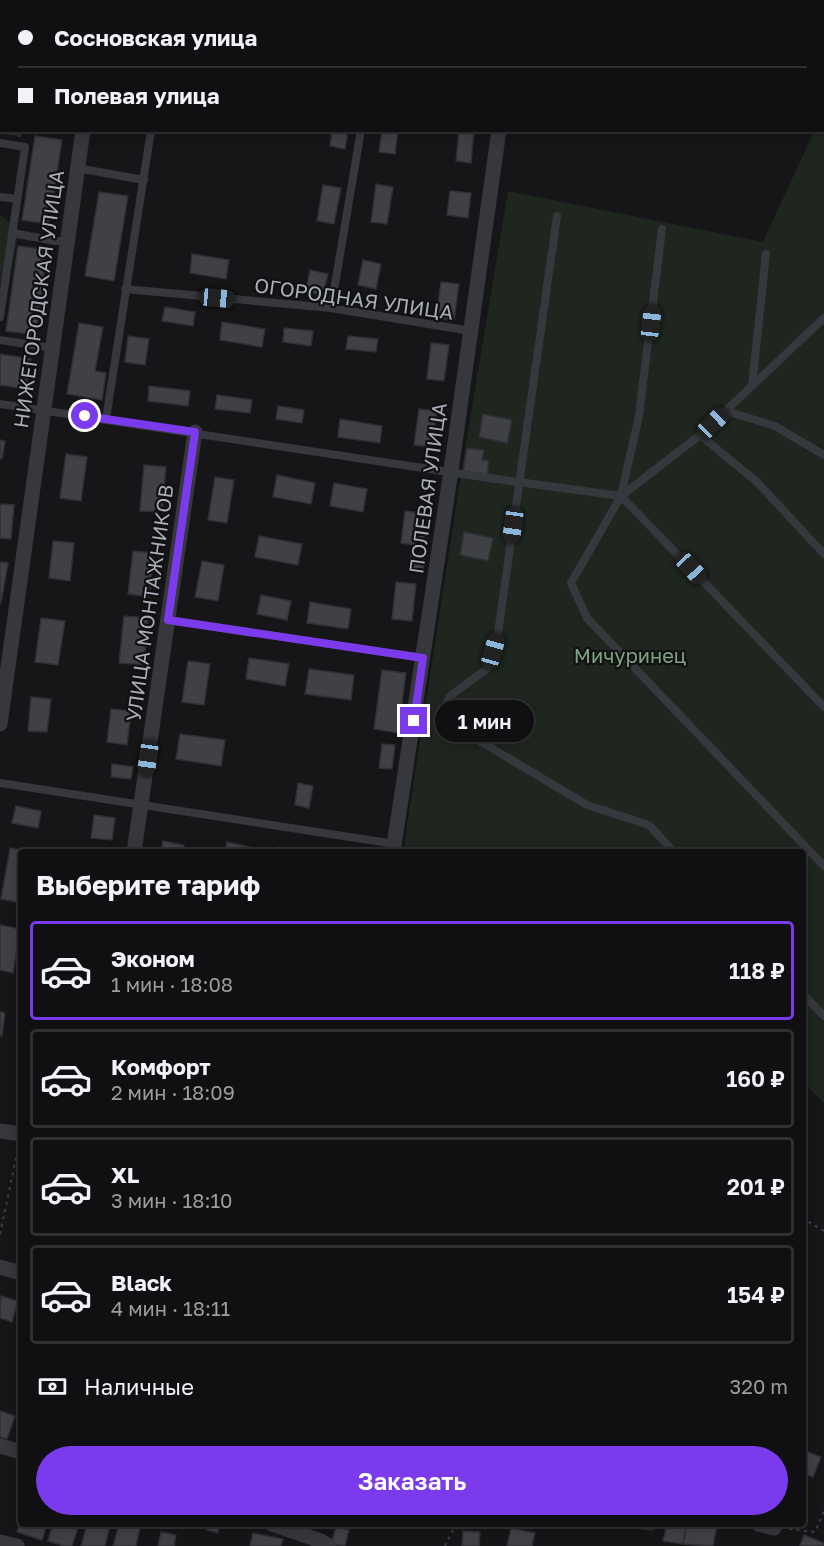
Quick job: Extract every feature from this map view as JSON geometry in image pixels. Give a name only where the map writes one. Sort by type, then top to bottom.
[{"type":"street","name":"НИЖЕГОРОДСКАЯ УЛИЦА","points":[[0,724],[3,677],[44,410],[82,132]]},
{"type":"street","name":"ПОЛЕВАЯ УЛИЦА","points":[[394,848],[451,471],[499,132]]},
{"type":"street","name":"УЛИЦА МОНТАЖНИКОВ","points":[[134,849],[195,432]]},
{"type":"street","points":[[0,1131],[18,1140]]},
{"type":"street","points":[[0,1267],[18,1272]]},
{"type":"street","points":[[0,1446],[18,1451]]},
{"type":"street","points":[[281,1527],[329,1546]]},
{"type":"street","points":[[770,1527],[774,1528]]},
{"type":"street","points":[[0,1542],[17,1546]]},
{"type":"lane","points":[[106,419],[152,132]]},
{"type":"lane","points":[[331,308],[361,132]]},
{"type":"lane","points":[[0,143],[25,147],[0,317]]},
{"type":"lane","points":[[77,168],[144,180]]},
{"type":"lane","points":[[0,197],[17,200]]},
{"type":"lane","points":[[557,216],[498,633],[488,668],[450,696],[441,718],[587,805],[649,825],[671,849]]},
{"type":"lane","points":[[662,230],[639,416],[621,496],[571,583],[587,618],[824,866]]},
{"type":"lane","points":[[12,234],[67,241]]},
{"type":"lane","points":[[753,386],[766,254]]},
{"type":"lane","name":"ОГОРОДНАЯ УЛИЦА","points":[[126,289],[331,308],[471,331]]},
{"type":"lane","points":[[621,496],[700,435],[824,318]]},
{"type":"lane","points":[[0,340],[52,348]]},
{"type":"lane","points":[[0,404],[621,496],[824,707]]},
{"type":"lane","points":[[726,411],[775,426],[824,455]]},
{"type":"lane","points":[[700,435],[757,482],[824,554]]},
{"type":"lane","points":[[168,620],[423,658]]},
{"type":"lane","points":[[0,783],[141,804],[394,848]]},
{"type":"lane","points":[[806,997],[824,1016]]},
{"type":"path","points":[[0,1234],[18,1150]]},
{"type":"path","points":[[806,1221],[824,1232]]},
{"type":"path","points":[[774,1528],[815,1532],[824,1510]]},
{"type":"path","points":[[445,1546],[454,1527]]},
{"type":"green space","name":"Мичуринец","points":[[814,132],[824,132],[824,1103],[806,1085],[806,849],[403,849],[461,474],[508,191],[763,242]]},
{"type":"green space","points":[[0,215],[19,230],[9,280],[0,282]]},
{"type":"building","points":[[0,132],[18,132],[17,135]]},
{"type":"building","points":[[332,132],[348,132],[345,149],[330,146]]},
{"type":"building","points":[[382,132],[398,132],[395,154],[379,152]]},
{"type":"building","points":[[459,132],[474,132],[471,163],[456,161]]},
{"type":"building","points":[[35,136],[62,140],[49,224],[22,220]]},
{"type":"building","points":[[376,184],[393,187],[387,224],[371,222]]},
{"type":"building","points":[[323,185],[341,188],[334,224],[317,221]]},
{"type":"building","points":[[450,191],[471,193],[468,218],[447,215]]},
{"type":"building","points":[[99,192],[128,196],[114,281],[85,276]]},
{"type":"building","points":[[18,246],[47,250],[36,335],[6,331]]},
{"type":"building","points":[[192,254],[229,260],[226,279],[190,273]]},
{"type":"building","points":[[363,260],[381,264],[376,289],[358,285]]},
{"type":"building","points":[[310,270],[328,274],[323,295],[306,292]]},
{"type":"building","points":[[441,282],[459,284],[454,320],[436,318]]},
{"type":"building","points":[[165,307],[195,312],[193,326],[162,321]]},
{"type":"building","points":[[222,322],[265,329],[262,347],[220,340]]},
{"type":"building","points":[[79,323],[103,327],[95,371],[106,373],[102,400],[67,394]]},
{"type":"building","points":[[284,328],[313,331],[311,346],[283,342]]},
{"type":"building","points":[[128,336],[149,339],[145,365],[125,362]]},
{"type":"building","points":[[348,336],[378,339],[376,352],[346,349]]},
{"type":"building","points":[[431,343],[449,345],[444,381],[427,379]]},
{"type":"building","points":[[0,354],[31,359],[26,389],[0,385]]},
{"type":"building","points":[[149,386],[190,391],[188,406],[148,401]]},
{"type":"building","points":[[217,395],[252,400],[250,413],[215,409]]},
{"type":"building","points":[[278,406],[304,410],[302,423],[276,419]]},
{"type":"building","points":[[419,409],[437,411],[432,447],[414,445]]},
{"type":"building","points":[[483,414],[512,420],[507,443],[479,437]]},
{"type":"building","points":[[340,419],[382,426],[380,443],[338,437]]},
{"type":"building","points":[[0,440],[5,441],[2,459],[0,459]]},
{"type":"building","points":[[467,448],[484,450],[482,460],[489,461],[487,476],[463,472]]},
{"type":"building","points":[[66,454],[87,457],[81,501],[60,498]]},
{"type":"building","points":[[144,465],[166,467],[162,512],[140,511]]},
{"type":"building","points":[[277,475],[315,483],[311,504],[273,497]]},
{"type":"building","points":[[215,477],[234,480],[227,523],[208,520]]},
{"type":"building","points":[[334,483],[367,489],[363,512],[330,506]]},
{"type":"building","points":[[0,504],[14,505],[11,539],[0,538]]},
{"type":"building","points":[[405,511],[427,514],[423,546],[401,543]]},
{"type":"building","points":[[464,532],[493,538],[488,561],[460,555]]},
{"type":"building","points":[[259,536],[302,544],[298,565],[255,557]]},
{"type":"building","points":[[53,541],[74,543],[70,581],[49,578]]},
{"type":"building","points":[[133,551],[154,553],[149,597],[128,594]]},
{"type":"building","points":[[411,554],[425,555],[423,572],[409,571]]},
{"type":"building","points":[[202,561],[224,565],[218,601],[195,597]]},
{"type":"building","points":[[0,562],[8,563],[1,603],[0,603]]},
{"type":"building","points":[[396,582],[416,584],[412,621],[392,619]]},
{"type":"building","points":[[261,595],[291,601],[287,620],[257,614]]},
{"type":"building","points":[[310,602],[351,609],[348,629],[307,623]]},
{"type":"building","points":[[124,616],[148,618],[144,665],[119,663]]},
{"type":"building","points":[[41,618],[65,621],[58,665],[35,662]]},
{"type":"building","points":[[249,658],[289,664],[285,686],[246,679]]},
{"type":"building","points":[[188,661],[210,664],[204,705],[182,702]]},
{"type":"building","points":[[309,669],[354,675],[351,700],[305,694]]},
{"type":"building","points":[[382,670],[406,673],[398,733],[374,729]]},
{"type":"building","points":[[31,697],[51,699],[47,732],[28,731]]},
{"type":"building","points":[[111,709],[131,711],[127,745],[107,742]]},
{"type":"building","points":[[180,734],[225,740],[221,766],[176,759]]},
{"type":"building","points":[[382,744],[395,745],[392,769],[379,768]]},
{"type":"building","points":[[112,764],[133,767],[131,779],[111,777]]},
{"type":"building","points":[[298,783],[313,786],[309,808],[295,805]]},
{"type":"building","points":[[16,806],[41,811],[38,828],[12,823]]},
{"type":"building","points":[[94,815],[115,818],[112,840],[91,838]]},
{"type":"building","points":[[163,841],[184,845],[183,849],[162,849]]},
{"type":"building","points":[[227,842],[258,849],[226,849]]},
{"type":"building","points":[[10,848],[18,850],[18,902],[1,899]]},
{"type":"building","points":[[0,925],[18,929],[13,973],[0,970]]},
{"type":"building","points":[[0,1012],[5,1013],[2,1036],[0,1036]]},
{"type":"building","points":[[1,1296],[18,1301],[12,1322],[0,1318]]},
{"type":"building","points":[[0,1411],[15,1416],[7,1439],[0,1437]]},
{"type":"building","points":[[806,1451],[821,1457],[813,1477],[806,1474]]},
{"type":"building","points":[[19,1527],[46,1527],[42,1540],[17,1532]]},
{"type":"building","points":[[52,1527],[78,1527],[72,1546],[48,1541]]},
{"type":"building","points":[[86,1527],[109,1529],[105,1546],[81,1546]]},
{"type":"building","points":[[118,1527],[140,1528],[136,1546],[113,1546]]},
{"type":"building","points":[[208,1527],[219,1527],[218,1533],[207,1530]]},
{"type":"building","points":[[336,1527],[349,1530],[345,1546],[331,1544]]},
{"type":"building","points":[[637,1527],[652,1527],[652,1530]]},
{"type":"building","points":[[666,1527],[686,1527],[683,1544],[663,1541]]},
{"type":"building","points":[[686,1527],[717,1527],[713,1546],[683,1544]]},
{"type":"building","points":[[511,1528],[535,1533],[532,1546],[507,1546]]},
{"type":"building","points":[[463,1531],[480,1532],[479,1546],[462,1546]]},
{"type":"building","points":[[161,1532],[176,1535],[174,1546],[158,1546]]},
{"type":"building","points":[[253,1533],[283,1539],[281,1546],[250,1546]]},
{"type":"building","points":[[804,1535],[824,1543],[823,1546],[800,1546]]},
{"type":"route","points":[[85,416],[195,432],[168,620],[423,658],[414,721]]}]
